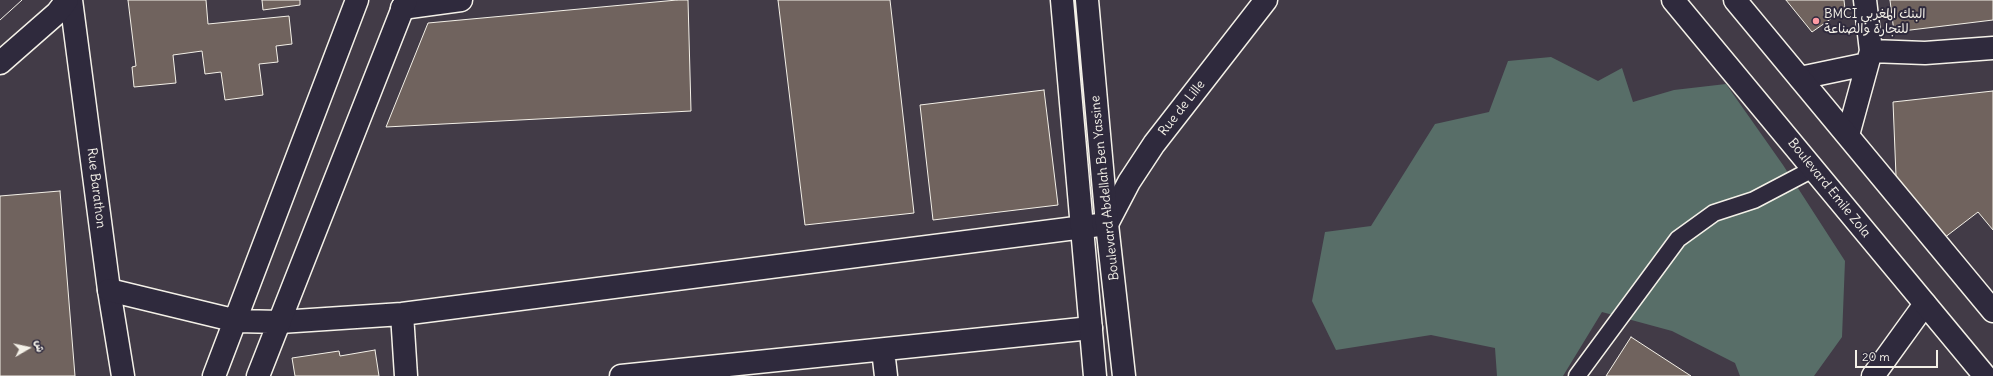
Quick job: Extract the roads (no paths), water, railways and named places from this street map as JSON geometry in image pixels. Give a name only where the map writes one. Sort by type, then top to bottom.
[{"type":"street","points":[[0,63],[58,13],[68,0]]},
{"type":"street","name":"Rue Barathon","points":[[71,0],[109,290],[123,376]]},
{"type":"street","points":[[214,376],[237,321],[357,0]]},
{"type":"street","points":[[258,376],[404,4],[461,0]]},
{"type":"street","name":"Boulevard Abdellah Ben Yassine","points":[[1062,0],[1095,376]]},
{"type":"street","name":"Boulevard Abdellah Ben Yassine","points":[[1087,0],[1107,224],[1124,376]]},
{"type":"street","name":"Rue de Lille","points":[[1107,224],[1129,182],[1154,144],[1266,0]]},
{"type":"street","name":"Boulevard Emile Zola","points":[[1673,0],[1985,376]]},
{"type":"street","points":[[1734,0],[1848,135],[1993,311]]},
{"type":"street","points":[[1848,135],[1869,58],[1865,0]]},
{"type":"street","points":[[1800,78],[1869,58],[1993,48]]},
{"type":"street","points":[[109,290],[237,321],[280,322],[402,314],[1107,224]]},
{"type":"street","points":[[1873,376],[1925,304]]},
{"type":"street","points":[[402,314],[406,376]]},
{"type":"street","points":[[621,376],[1091,328]]},
{"type":"street","points":[[883,350],[886,376]]},
{"type":"lane","points":[[1577,376],[1678,239],[1714,213],[1754,200],[1813,169]]},
{"type":"tram line","points":[[0,20],[22,0]]},
{"type":"place","name":"BMCI البنك المغربي للتجارة والصناعة","points":[[1816,21]]}]
